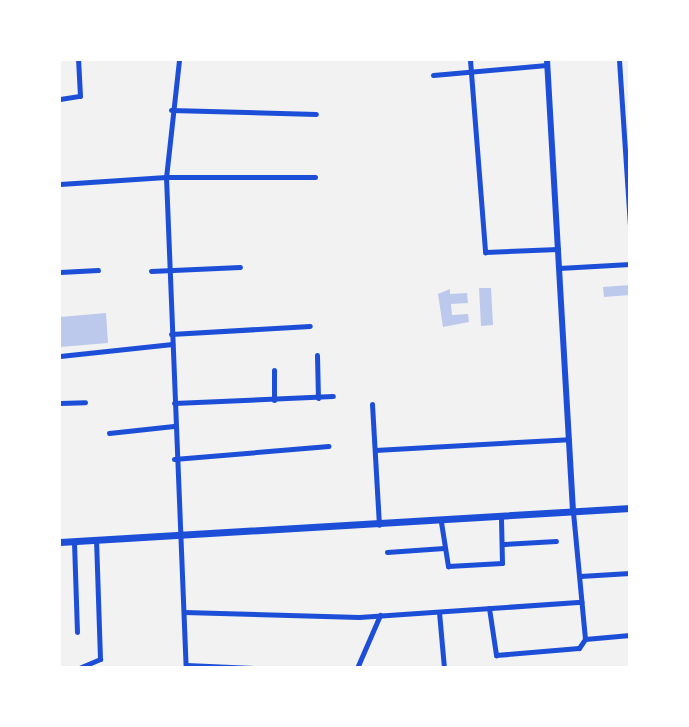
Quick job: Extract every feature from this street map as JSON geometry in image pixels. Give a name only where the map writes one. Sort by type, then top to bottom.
[{"type":"main road","points":[[60,542],[442,522],[629,508]]},
{"type":"street","points":[[60,99],[80,96],[78,60]]},
{"type":"street","points":[[179,60],[171,110],[166,177],[174,459],[186,666],[254,667]]},
{"type":"street","points":[[470,60],[485,252],[558,249]]},
{"type":"street","points":[[619,60],[626,122],[629,225]]},
{"type":"street","points":[[433,75],[547,62],[573,512],[585,639]]},
{"type":"street","points":[[171,110],[316,114]]},
{"type":"street","points":[[60,184],[166,177],[315,177]]},
{"type":"street","points":[[559,268],[629,264]]},
{"type":"street","points":[[151,271],[240,267]]},
{"type":"street","points":[[60,272],[98,270]]},
{"type":"street","points":[[171,334],[310,326]]},
{"type":"street","points":[[60,356],[172,344]]},
{"type":"street","points":[[317,355],[318,398]]},
{"type":"street","points":[[274,370],[274,400]]},
{"type":"street","points":[[174,403],[332,396]]},
{"type":"street","points":[[60,403],[85,402]]},
{"type":"street","points":[[372,404],[379,525]]},
{"type":"street","points":[[109,433],[174,426]]},
{"type":"street","points":[[375,450],[569,439]]},
{"type":"street","points":[[174,459],[328,446]]},
{"type":"street","points":[[442,522],[448,566],[502,563],[504,544],[501,518]]},
{"type":"street","points":[[79,667],[97,663],[96,540]]},
{"type":"street","points":[[504,544],[556,541]]},
{"type":"street","points":[[74,542],[77,632]]},
{"type":"street","points":[[387,552],[444,548]]},
{"type":"street","points":[[580,576],[629,573]]},
{"type":"street","points":[[184,612],[380,615],[581,601]]},
{"type":"street","points":[[489,608],[496,655],[575,650],[585,639],[629,635]]},
{"type":"street","points":[[439,612],[443,667]]},
{"type":"street","points":[[357,667],[380,615]]},
{"type":"building","points":[[630,285],[630,295],[604,297],[603,287]]},
{"type":"building","points":[[479,288],[491,288],[493,325],[481,326]]},
{"type":"building","points":[[450,289],[450,294],[467,293],[468,303],[451,304],[452,315],[468,314],[469,322],[443,327],[438,294]]},
{"type":"building","points":[[106,313],[108,343],[60,347],[60,317]]}]
